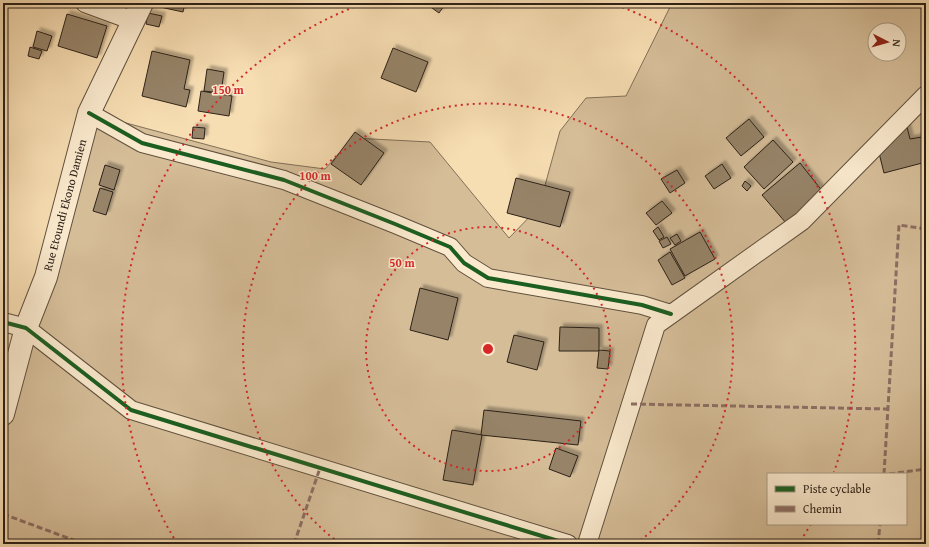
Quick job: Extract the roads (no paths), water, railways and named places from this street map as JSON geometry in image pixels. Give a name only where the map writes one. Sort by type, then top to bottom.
[{"type":"street","points":[[85,3],[138,12]]},
{"type":"street","name":"Rue Etoundi Ekono Damien","points":[[3,414],[26,328],[46,277],[89,113],[138,12]]},
{"type":"street","points":[[587,544],[656,324],[802,221],[926,95]]},
{"type":"street","points":[[89,113],[142,143],[284,180],[395,224],[450,247],[464,263],[488,278],[642,305],[670,314]]},
{"type":"street","points":[[3,322],[26,328],[131,410],[568,544]]}]
